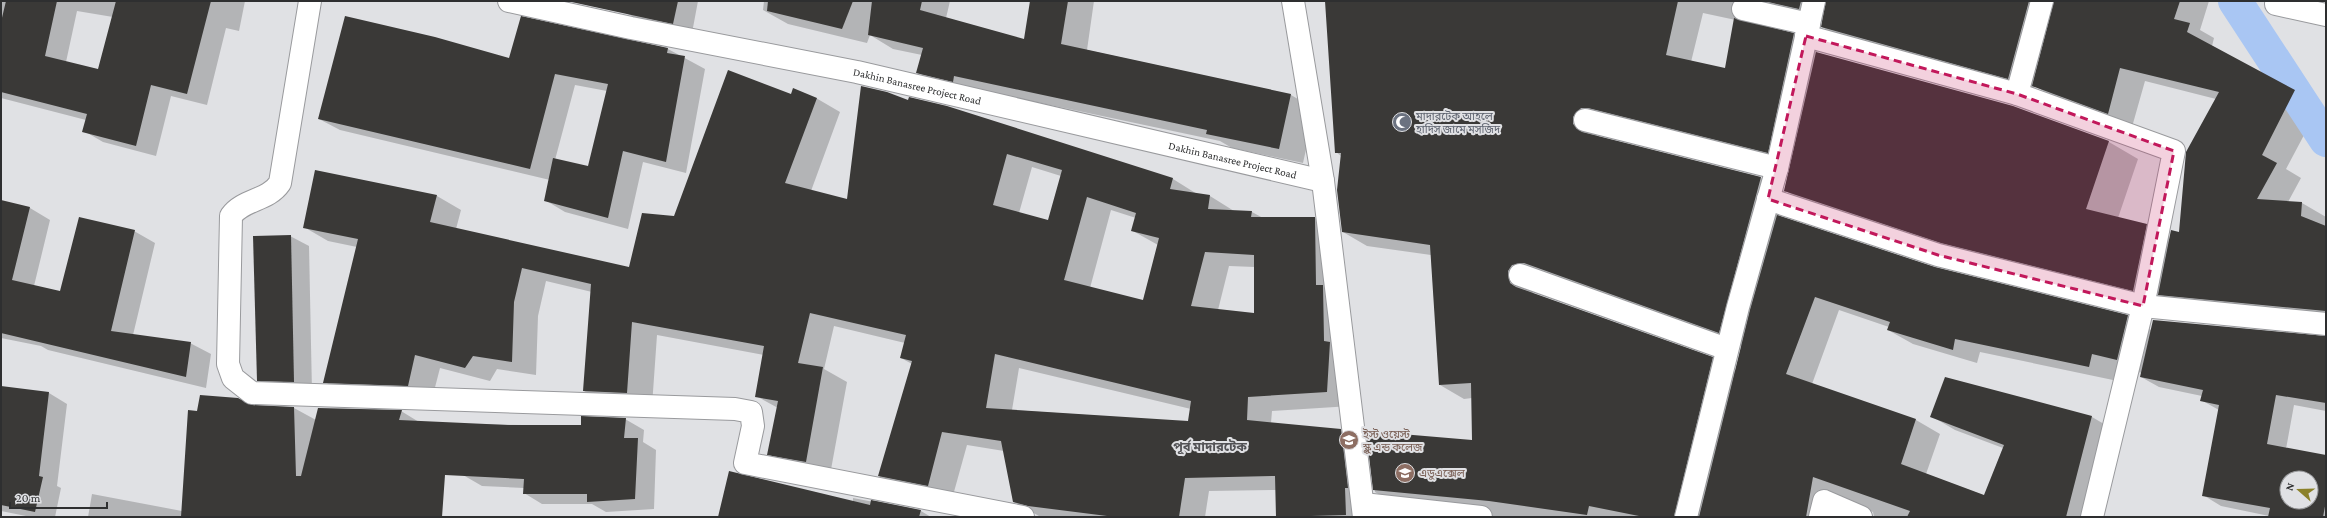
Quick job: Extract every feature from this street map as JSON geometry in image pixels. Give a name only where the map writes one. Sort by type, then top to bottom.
[{"type":"street","points":[[310,1],[280,183],[270,194],[237,207],[231,216],[228,364],[233,378],[252,393],[735,409],[751,412],[753,426],[745,463],[980,513],[1023,517]]},
{"type":"street","name":"Dakhin Banasree Project Road","points":[[508,1],[631,28],[857,72],[1323,181]]},
{"type":"street","points":[[1293,1],[1323,181],[1364,510],[1481,517]]},
{"type":"street","points":[[1686,517],[1727,349],[1777,168],[1814,1]]},
{"type":"street","points":[[2017,94],[2042,1]]},
{"type":"street","points":[[2276,4],[2326,15]]},
{"type":"street","points":[[1743,9],[2017,94],[2174,151],[2143,306],[2092,517]]},
{"type":"street","points":[[1585,120],[1777,168]]},
{"type":"street","points":[[1768,199],[1938,255],[2143,306],[2326,324]]},
{"type":"street","points":[[1520,275],[1727,349]]},
{"type":"street","points":[[1820,517],[1824,501],[1861,517]]},
{"type":"highlighted area","points":[[1806,36],[2017,94],[2174,151],[2143,306],[1938,255],[1768,199]]},
{"type":"building","points":[[6,1],[57,1],[45,56],[98,69],[116,1],[211,1],[187,94],[151,85],[136,146],[82,132],[87,114],[1,92],[1,22]]},
{"type":"building","points":[[567,1],[678,1],[673,24]]},
{"type":"building","points":[[768,1],[853,1],[842,29],[767,11]]},
{"type":"building","points":[[872,1],[922,1],[920,10],[1024,39],[1030,1],[1068,1],[1061,44],[1291,94],[1279,149],[1206,134],[1207,130],[954,76],[953,82],[916,73],[923,48],[868,35]]},
{"type":"building","points":[[1325,1],[1678,1],[1666,55],[1725,68],[1734,18],[1794,33],[1768,153],[1588,108],[1581,108],[1573,117],[1573,124],[1582,132],[1761,177],[1719,333],[1524,263],[1512,265],[1508,271],[1510,283],[1516,287],[1713,357],[1674,517],[1644,517],[1589,506],[1587,515],[1489,501],[1373,490],[1366,431],[1472,440],[1471,383],[1439,385],[1430,245],[1342,232],[1337,190],[1341,153],[1335,153]]},
{"type":"building","points":[[1764,1],[1801,1],[1799,9]]},
{"type":"building","points":[[1826,1],[2029,1],[2008,79],[1821,27]]},
{"type":"building","points":[[2054,1],[2180,1],[2174,19],[2190,23],[2187,32],[2295,90],[2262,155],[2277,163],[2257,199],[2302,202],[2301,216],[2326,226],[2326,311],[2158,295],[2171,230],[2179,232],[2186,152],[2219,92],[2120,68],[2108,114],[2032,86]]},
{"type":"building","points":[[345,16],[435,37],[509,58],[521,16],[668,48],[667,53],[685,56],[666,162],[623,151],[608,218],[544,201],[553,158],[588,166],[608,84],[555,74],[530,169],[318,119]]},
{"type":"building","points":[[1816,52],[2013,106],[2109,141],[2086,209],[2147,224],[2133,291],[1941,243],[1784,191]]},
{"type":"building","points":[[728,70],[791,94],[793,88],[817,98],[785,183],[847,199],[861,86],[887,92],[908,100],[909,97],[947,106],[1173,178],[1170,189],[1210,195],[1208,209],[1252,211],[1251,217],[1315,217],[1316,285],[1323,285],[1324,341],[1330,342],[1327,392],[1248,397],[1247,420],[1341,429],[1348,488],[1345,488],[1346,515],[1276,517],[1275,476],[1185,478],[1179,517],[1115,517],[1028,506],[1013,502],[1001,441],[942,432],[928,486],[878,476],[912,361],[900,358],[906,335],[810,313],[798,363],[823,367],[806,462],[767,455],[778,401],[755,397],[764,346],[632,322],[627,393],[583,391],[591,284],[522,268],[514,302],[512,362],[473,356],[465,368],[415,355],[408,386],[323,383],[358,239],[303,228],[315,170],[437,195],[430,222],[629,267],[642,213],[674,216]],"holes":[[[1007,154],[1062,170],[1048,220],[993,205]],[[1087,197],[1136,213],[1131,231],[1159,238],[1143,300],[1064,280]],[[1205,252],[1254,255],[1254,313],[1191,306]],[[995,354],[1191,401],[1188,421],[986,408]]]},
{"type":"building","points":[[1,200],[30,207],[12,280],[60,291],[79,217],[135,230],[111,331],[191,342],[186,377],[1,333]]},
{"type":"building","points":[[1777,215],[1935,267],[2128,315],[2117,360],[2092,354],[2089,367],[1955,339],[1953,350],[1887,330],[1890,322],[1815,297],[1786,374],[1916,419],[1901,464],[1984,495],[2004,445],[1930,417],[1945,377],[2092,416],[2066,517],[1907,517],[1910,511],[1813,477],[1806,517],[1699,517],[1750,310]]},
{"type":"building","points":[[291,235],[294,382],[257,381],[253,236]]},
{"type":"building","points":[[2153,320],[2326,336],[2326,403],[2276,395],[2267,444],[2326,455],[2326,501],[2323,517],[2268,517],[2270,508],[2202,496],[2219,405],[2200,401],[2203,390],[2140,377]]},
{"type":"building","points":[[1,386],[49,392],[39,476],[43,477],[35,512],[1,505]]},
{"type":"building","points":[[200,395],[238,398],[252,405],[294,407],[296,476],[301,476],[318,408],[402,410],[399,420],[508,425],[581,425],[581,416],[626,418],[624,438],[638,438],[635,499],[587,502],[587,494],[523,494],[524,479],[445,475],[442,517],[181,517],[188,410],[197,411]]},
{"type":"building","points":[[729,471],[870,505],[871,500],[921,510],[919,517],[718,517]]},
{"type":"waterway","points":[[2235,1],[2326,140]]},
{"type":"place","name":"মাদারটেক আহলে হাদিস জামে মসজিদ","points":[[1402,122]]},
{"type":"place","name":"ইস্ট ওয়েস্ট স্কুল এন্ড কলেজ","points":[[1349,440]]},
{"type":"place","name":"এডুএক্সেল","points":[[1405,473]]},
{"type":"district","name":"পূর্ব মাদারটেক","points":[[1210,446]]}]
